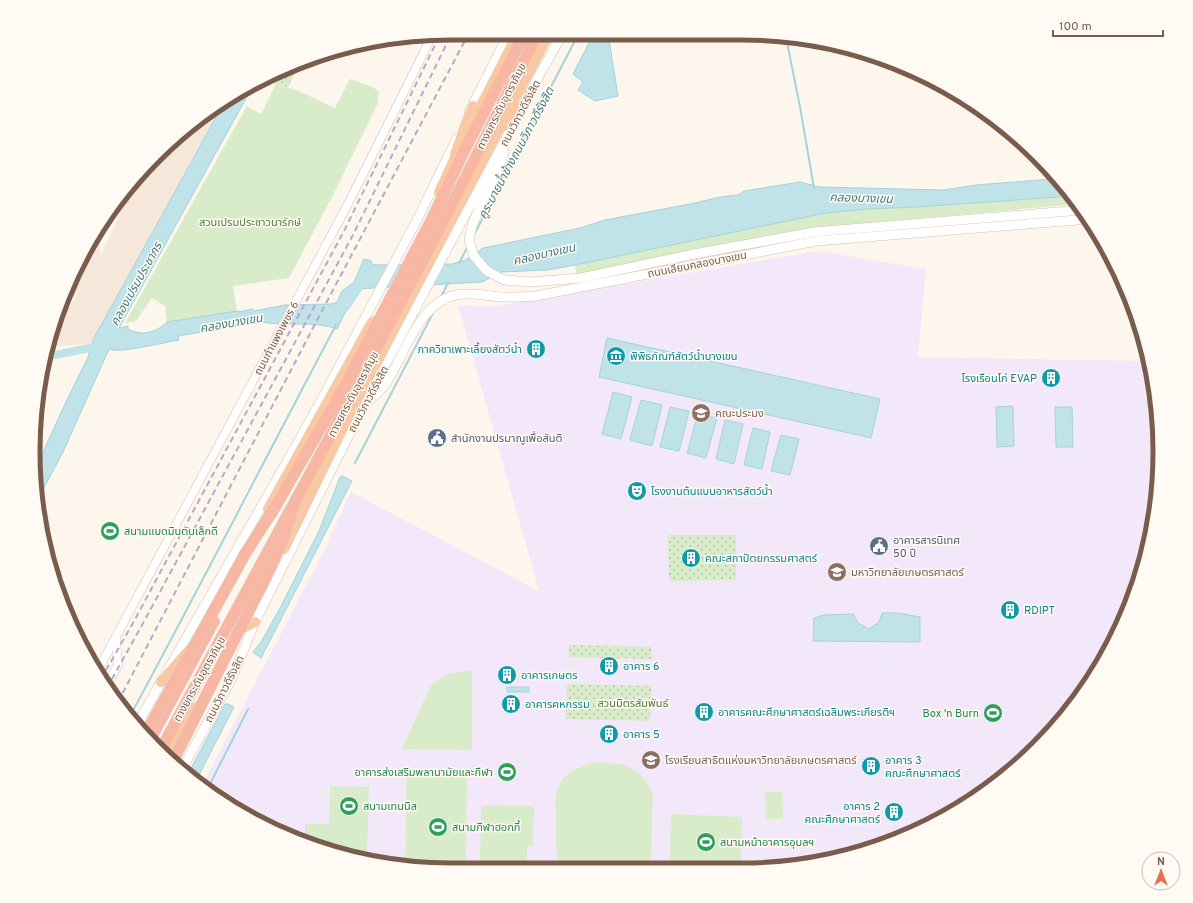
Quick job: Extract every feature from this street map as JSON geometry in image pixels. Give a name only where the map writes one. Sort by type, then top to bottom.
[{"type":"highway","points":[[449,169],[514,40]]},
{"type":"highway","name":"ทางยกระดับอุตราภิมุข","points":[[153,734],[275,507],[338,400],[432,219],[463,153],[521,40]]},
{"type":"highway","name":"ทางยกระดับอุตราภิมุข","points":[[164,745],[409,288],[534,40]]},
{"type":"highway","name":"ถนนวิภาวดีรังสิต","points":[[169,750],[274,568],[350,414],[417,297],[430,260],[545,40]]},
{"type":"highway","points":[[481,165],[530,93]]},
{"type":"highway","points":[[153,734],[195,642],[384,299],[399,262],[427,219],[449,169],[473,106]]},
{"type":"highway","points":[[175,756],[266,577],[284,537],[294,504]]},
{"type":"highway","points":[[148,729],[245,554],[275,507]]},
{"type":"highway","points":[[240,629],[255,622]]},
{"type":"highway","points":[[161,682],[195,642]]},
{"type":"main road","points":[[140,720],[284,467],[374,300],[399,262],[419,216],[506,40]]},
{"type":"main road","name":"ถนนวิภาวดีรังสิต","points":[[184,765],[231,680],[255,622],[417,297],[442,260],[559,40]]},
{"type":"main road","name":"ถนนเลียบคลองบางเขน","points":[[508,136],[500,166],[480,206],[472,226],[469,240],[474,256],[487,271],[504,280],[531,282],[581,278],[690,255],[814,232],[1075,211]]},
{"type":"main road","name":"ถนนเลียบคลองบางเขน","points":[[362,409],[384,386],[428,312],[441,300],[456,295],[473,294],[514,297],[536,296],[816,241],[1082,220]]},
{"type":"street","name":"ถนนกำแพงเพชร 6","points":[[101,667],[348,204],[430,41]]},
{"type":"street","points":[[109,681],[118,665],[116,639]]},
{"type":"shaded area","points":[[219,112],[92,344],[54,346],[62,319],[90,274],[65,312],[82,269],[100,238],[101,255],[126,199],[142,180],[180,142]]},
{"type":"shaded area","name":"มหาวิทยาลัยเกษตรศาสตร์","points":[[819,251],[926,269],[918,357],[1143,361],[1152,425],[1153,452],[1149,505],[1139,558],[1122,609],[1111,634],[1084,680],[1051,723],[1013,761],[992,778],[970,794],[924,821],[874,841],[822,855],[768,862],[742,863],[425,862],[371,855],[345,849],[294,832],[269,821],[223,794],[204,780],[323,553],[351,492],[539,591],[458,305],[489,307]]},
{"type":"green space","points":[[296,70],[288,87],[271,81]]},
{"type":"green space","name":"สวนเปรมประชาวนารักษ์","points":[[350,79],[373,87],[379,92],[378,103],[332,197],[289,278],[233,286],[237,311],[167,322],[165,306],[152,298],[136,321],[125,323],[247,106],[261,114],[276,84],[299,91],[335,108]]},
{"type":"green space","points":[[1064,195],[1071,205],[869,223],[797,232],[577,276],[575,265],[826,213]]},
{"type":"green space","points":[[668,535],[736,535],[736,580],[669,581]]},
{"type":"green space","points":[[569,645],[652,647],[651,659],[569,657]]},
{"type":"green space","points":[[472,670],[472,750],[402,749],[431,685],[448,674]]},
{"type":"green space","name":"สวนมิตรสัมพันธ์","points":[[567,684],[651,686],[650,721],[566,719]]},
{"type":"green space","points":[[599,762],[625,765],[636,771],[646,781],[653,795],[651,857],[648,863],[559,863],[556,844],[556,793],[564,778],[574,770]]},
{"type":"green space","points":[[407,769],[467,770],[466,863],[405,860]]},
{"type":"green space","name":"สนามเทนนิส","points":[[330,786],[369,787],[367,854],[345,849],[305,836],[305,824],[329,824]]},
{"type":"green space","points":[[765,792],[782,792],[783,819],[766,819]]},
{"type":"green space","points":[[481,805],[534,806],[533,846],[527,846],[527,863],[480,863]]},
{"type":"green space","name":"สนามหน้าอาคารอุบลฯ","points":[[671,814],[742,817],[741,863],[670,863]]},
{"type":"water","points":[[590,40],[609,40],[618,96],[595,101],[578,90],[583,82],[573,74]]},
{"type":"water","name":"คลองเปรมประชากร","points":[[249,93],[119,328],[128,326],[128,329],[139,333],[144,333],[154,331],[167,322],[237,311],[253,309],[254,311],[285,305],[331,304],[337,302],[342,291],[354,282],[364,259],[371,261],[372,264],[376,265],[452,264],[466,260],[483,248],[580,228],[605,220],[720,197],[738,195],[744,191],[800,182],[819,187],[944,190],[976,185],[1050,179],[1064,195],[826,213],[548,270],[502,272],[482,282],[357,289],[337,329],[328,326],[309,324],[262,322],[178,336],[179,340],[142,347],[122,350],[109,349],[63,452],[42,491],[40,457],[88,357],[94,338],[219,112]]},
{"type":"water","points":[[607,338],[880,399],[871,438],[599,377]]},
{"type":"water","points":[[613,392],[632,397],[621,439],[602,434]]},
{"type":"water","points":[[641,400],[662,405],[652,446],[630,440]]},
{"type":"water","points":[[1013,406],[1014,446],[997,447],[996,407]]},
{"type":"water","points":[[670,407],[689,411],[679,451],[660,447]]},
{"type":"water","points":[[1055,407],[1072,407],[1073,447],[1056,447]]},
{"type":"water","points":[[698,414],[717,418],[706,458],[687,453]]},
{"type":"water","points":[[725,420],[743,424],[734,464],[716,459]]},
{"type":"water","points":[[753,428],[770,432],[762,469],[744,465]]},
{"type":"water","points":[[781,435],[799,439],[790,475],[771,471]]},
{"type":"water","points":[[343,476],[352,481],[261,658],[253,652],[261,642],[280,608],[319,531],[340,477]]},
{"type":"water","points":[[882,613],[897,613],[920,617],[920,642],[813,641],[814,618],[824,615],[853,614],[858,623],[869,629],[879,622]]},
{"type":"water","points":[[507,687],[529,687],[529,692],[507,692]]},
{"type":"water","points":[[225,704],[234,707],[199,776],[190,769]]},
{"type":"waterway","name":"คูระบายน้ำข้างถนนวิภาวดีรังสิต","points":[[475,233],[575,40]]},
{"type":"waterway","points":[[787,43],[814,188]]},
{"type":"waterway","name":"คูระบายน้ำข้างถนนวิภาวดีรังสิต","points":[[459,263],[468,246]]},
{"type":"waterway","name":"คลองบางเขน","points":[[346,307],[364,280]]},
{"type":"waterway","points":[[441,297],[448,283]]},
{"type":"waterway","points":[[355,463],[433,313]]},
{"type":"waterway","points":[[133,711],[336,325]]},
{"type":"waterway","name":"คลองบางเขน","points":[[52,356],[100,346]]},
{"type":"waterway","points":[[210,784],[248,709]]},
{"type":"railway","points":[[110,682],[353,235],[449,40]]},
{"type":"railway","points":[[121,696],[465,40]]},
{"type":"railway","points":[[105,673],[133,623],[344,231],[437,41]]},
{"type":"place","name":"ภาควิชาเพาะเลี้ยงสัตว์น้ำ","points":[[536,349]]},
{"type":"place","name":"พิพิธภัณฑ์สัตว์น้ำบางเขน","points":[[616,356]]},
{"type":"place","name":"โรงเรือนไก่ EVAP","points":[[1051,378]]},
{"type":"place","name":"คณะประมง","points":[[701,413]]},
{"type":"place","name":"สำนักงานปรมาณูเพื่อสันติ","points":[[437,438]]},
{"type":"place","name":"โรงงานต้นแบบอาหารสัตว์น้ำ","points":[[637,491]]},
{"type":"place","name":"สนามแบดมินตันเล็กดี","points":[[110,531]]},
{"type":"place","name":"อาคารสารนิเทศ 50 ปี","points":[[879,546]]},
{"type":"place","name":"คณะสถาปัตยกรรมศาสตร์","points":[[691,558]]},
{"type":"place","name":"มหาวิทยาลัยเกษตรศาสตร์","points":[[837,572]]},
{"type":"place","name":"RDIPT","points":[[1010,610]]},
{"type":"place","name":"อาคาร 6","points":[[609,666]]},
{"type":"place","name":"อาคารเกษตร","points":[[507,675]]},
{"type":"place","name":"อาคารคหกรรม","points":[[511,704]]},
{"type":"place","name":"อาคารคณะศึกษาศาสตร์เฉลิมพระเกียรติฯ","points":[[704,712]]},
{"type":"place","name":"Box 'n Burn","points":[[993,713]]},
{"type":"place","name":"อาคาร 5","points":[[609,734]]},
{"type":"place","name":"โรงเรียนสาธิตแห่งมหาวิทยาลัยเกษตรศาสตร์","points":[[651,760]]},
{"type":"place","name":"อาคาร 3 คณะศึกษาศาสตร์","points":[[871,766]]},
{"type":"place","name":"อาคารส่งเสริมพลานามัยและกีฬา","points":[[507,772]]},
{"type":"place","name":"สนามเทนนิส","points":[[349,806]]},
{"type":"place","name":"อาคาร 2 คณะศึกษาศาสตร์","points":[[894,812]]},
{"type":"place","name":"สนามกีฬาฮอกกี้","points":[[438,827]]},
{"type":"place","name":"สนามหน้าอาคารอุบลฯ","points":[[706,842]]}]
